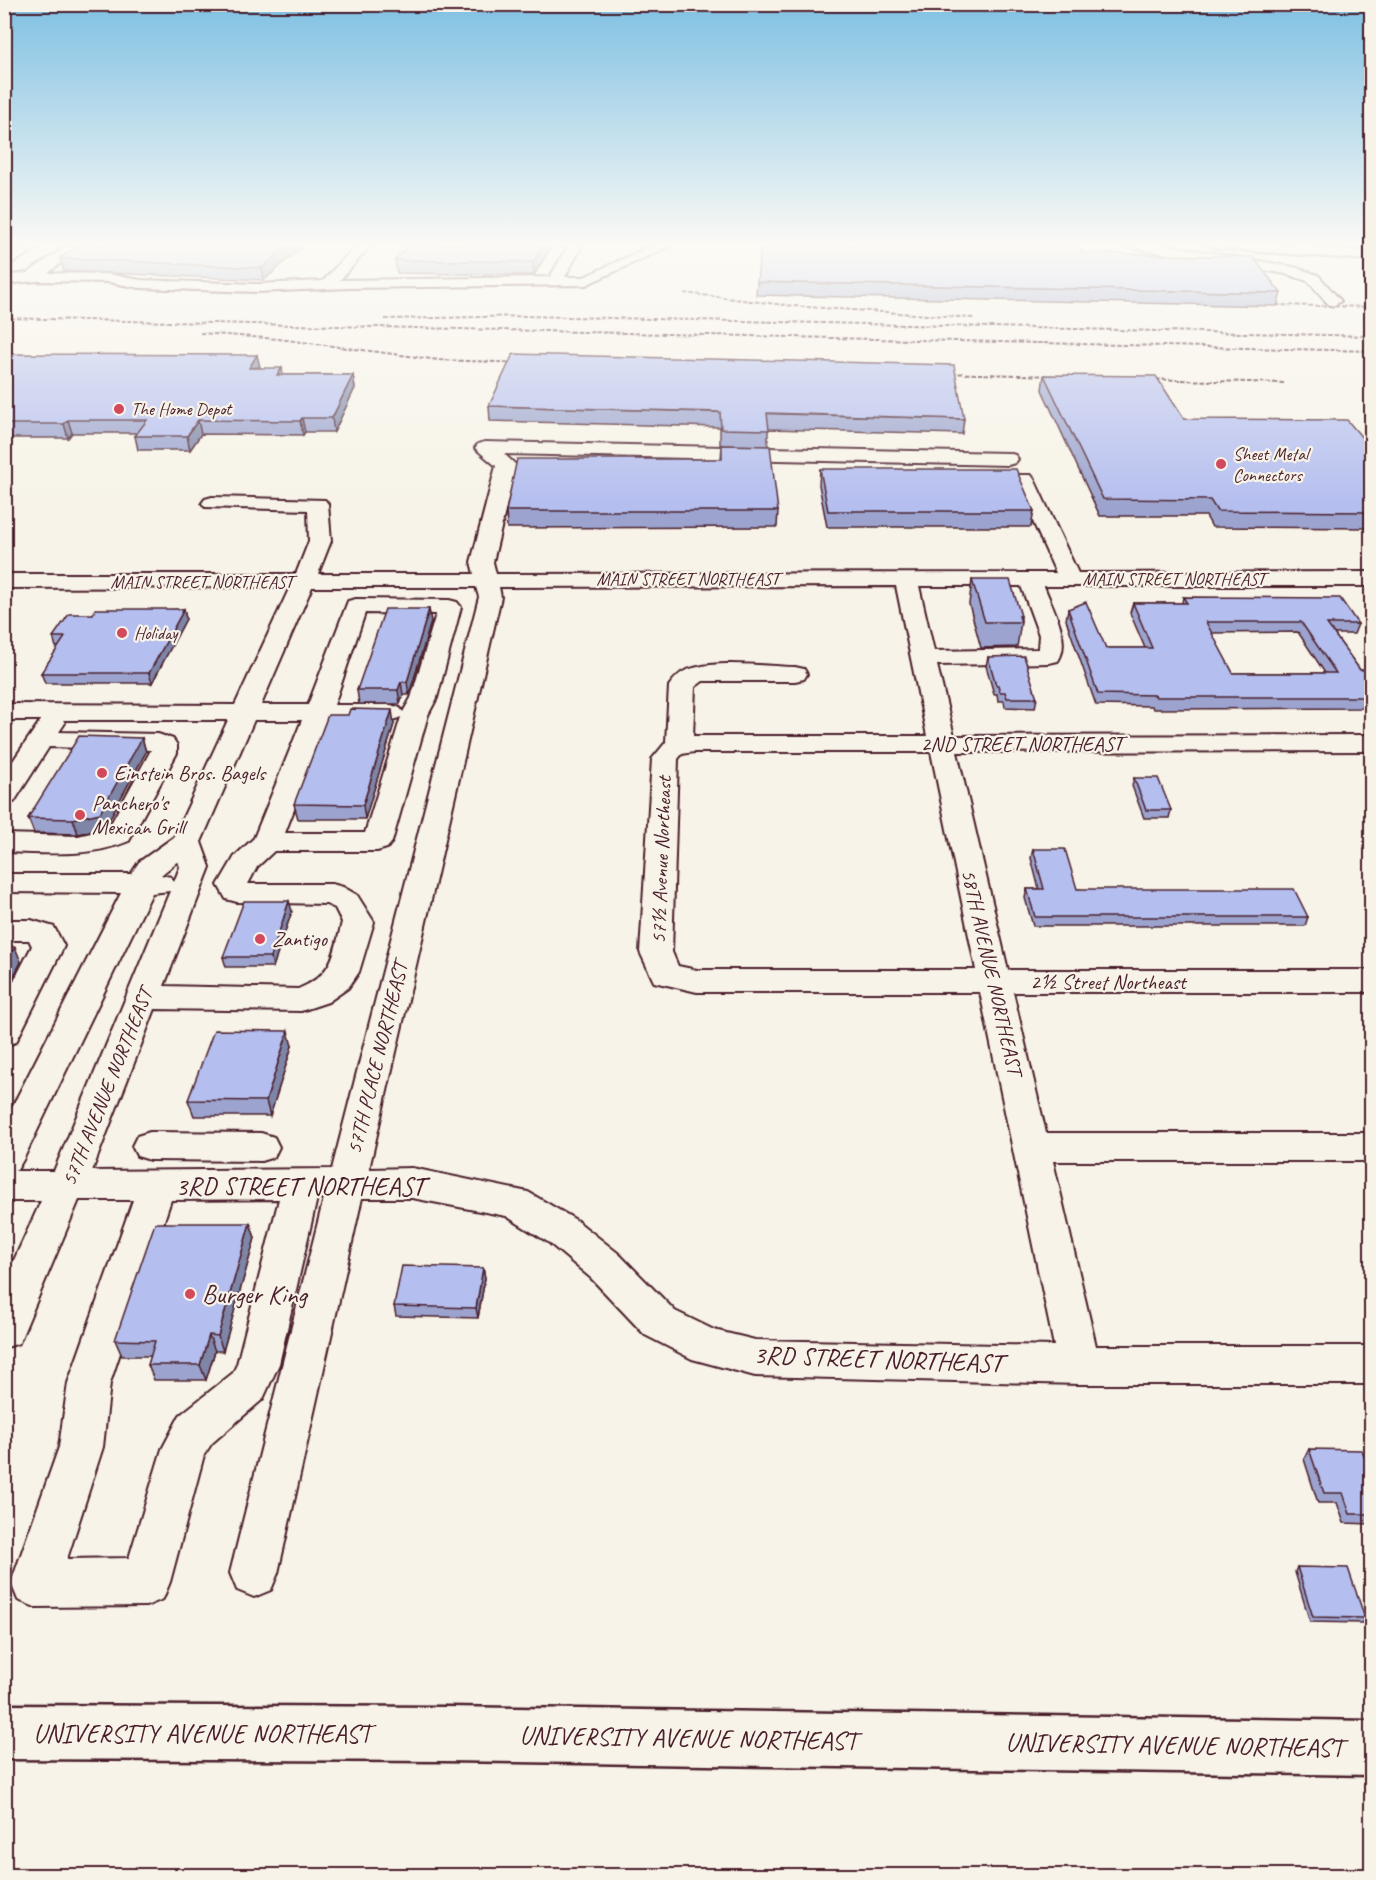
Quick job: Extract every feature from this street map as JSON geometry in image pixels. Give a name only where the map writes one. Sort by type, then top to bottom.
[{"type":"main road","name":"UNIVERSITY AVENUE NORTHEAST","points":[[4,1732],[445,1734],[1371,1748]]},
{"type":"street","name":"57TH PLACE NORTHEAST","points":[[254,1573],[346,1183],[490,597],[488,580],[482,562],[506,465],[485,448],[1008,459]]},
{"type":"street","points":[[1024,479],[1070,579]]},
{"type":"street","points":[[4,1160],[148,868],[186,842],[304,582],[320,541],[318,504],[212,503]]},
{"type":"street","name":"58TH AVENUE NORTHEAST","points":[[906,579],[1079,1365]]},
{"type":"street","points":[[923,658],[1049,656],[1051,635],[1030,579]]},
{"type":"street","name":"MAIN STREET NORTHEAST","points":[[4,581],[1371,579]]},
{"type":"street","points":[[415,607],[422,580]]},
{"type":"street","points":[[233,885],[245,862],[267,842],[318,713],[356,606],[449,607],[424,698],[414,714],[377,842],[267,842]]},
{"type":"street","name":"57½ Avenue Northeast","points":[[665,974],[656,952],[665,759],[676,747],[682,687],[686,681],[706,673],[795,674]]},
{"type":"street","points":[[4,712],[414,714]]},
{"type":"street","points":[[4,796],[59,712]]},
{"type":"street","points":[[4,843],[92,844],[107,841],[119,835],[164,753],[164,745],[158,742],[40,739]]},
{"type":"street","name":"2ND STREET NORTHEAST","points":[[676,747],[694,744],[1371,744]]},
{"type":"street","name":"57TH AVENUE NORTHEAST","points":[[4,1330],[66,1187],[195,867],[186,842]]},
{"type":"street","points":[[4,883],[233,885]]},
{"type":"street","points":[[144,997],[301,1000],[330,987],[345,971],[358,922],[346,902],[332,894],[250,894],[237,892],[233,885]]},
{"type":"street","points":[[4,930],[31,930],[43,934],[48,946],[4,1034]]},
{"type":"street","name":"2½ Street Northeast","points":[[665,974],[697,981],[1371,981]]},
{"type":"street","points":[[261,1147],[153,1166],[89,1383],[81,1447],[35,1583],[146,1582],[184,1449],[196,1429],[248,1386],[258,1364],[302,1184]]},
{"type":"street","points":[[1031,1147],[1371,1147]]},
{"type":"street","name":"3RD STREET NORTHEAST","points":[[4,1186],[66,1187],[153,1166],[302,1184],[412,1183],[515,1203],[562,1231],[605,1266],[660,1323],[706,1346],[755,1358],[1079,1365],[1371,1365]]},
{"type":"building","name":"The Home Depot","points":[[4,354],[257,355],[249,368],[282,368],[277,375],[353,375],[332,418],[302,418],[300,421],[198,420],[187,436],[135,436],[147,420],[68,420],[64,424],[4,424]]},
{"type":"building","points":[[513,354],[954,365],[964,419],[767,413],[769,430],[721,429],[720,412],[489,406]]},
{"type":"building","name":"Sheet Metal Connectors","points":[[1044,375],[1156,376],[1184,419],[1347,420],[1371,448],[1371,512],[1217,511],[1210,500],[1103,499]]},
{"type":"building","points":[[722,445],[770,446],[778,511],[506,511],[517,459],[722,459]]},
{"type":"building","points":[[820,469],[1016,469],[1034,511],[828,511]]},
{"type":"building","points":[[972,580],[1010,580],[1021,622],[985,622]]},
{"type":"building","points":[[1183,597],[1340,598],[1358,624],[1327,624],[1360,670],[1371,670],[1371,697],[1156,697],[1155,695],[1098,694],[1068,609],[1086,602],[1106,648],[1152,648],[1133,603],[1187,603]],"holes":[[[1206,622],[1301,622],[1336,673],[1233,673]]]},
{"type":"building","points":[[95,609],[184,609],[149,673],[41,673],[65,637],[53,637],[69,614],[93,614]]},
{"type":"building","points":[[385,609],[429,609],[407,682],[401,682],[398,690],[357,690]]},
{"type":"building","points":[[1024,656],[1037,698],[1007,698],[1005,692],[1000,692],[996,685],[988,657]]},
{"type":"building","points":[[350,709],[392,710],[363,805],[294,804],[328,715],[348,715]]},
{"type":"building","points":[[79,736],[142,738],[100,813],[73,819],[28,818]]},
{"type":"building","points":[[1134,778],[1158,778],[1171,810],[1146,810]]},
{"type":"building","points":[[1033,849],[1065,849],[1077,889],[1294,889],[1308,917],[1035,917],[1027,889],[1044,889]]},
{"type":"building","name":"Zantigo","points":[[244,901],[289,901],[271,957],[223,957]]},
{"type":"building","points":[[4,947],[15,947],[4,967]]},
{"type":"building","points":[[214,1030],[288,1031],[266,1101],[188,1100]]},
{"type":"building","name":"Burger King","points":[[155,1223],[250,1223],[218,1336],[209,1335],[200,1365],[148,1365],[155,1341],[115,1340]]},
{"type":"building","points":[[402,1266],[483,1268],[476,1308],[394,1306]]},
{"type":"building","points":[[1309,1449],[1362,1450],[1371,1476],[1371,1514],[1350,1514],[1343,1493],[1324,1493]]},
{"type":"building","points":[[1297,1567],[1348,1568],[1365,1618],[1313,1617]]},
{"type":"railway","points":[[573,332],[1372,351]]},
{"type":"railway","points":[[1192,332],[1372,336]]},
{"type":"railway","points":[[200,333],[279,339],[439,360],[525,363]]},
{"type":"railway","points":[[939,373],[1059,376]]},
{"type":"railway","points":[[1143,379],[1284,383]]},
{"type":"place","name":"The Home Depot","points":[[119,409]]},
{"type":"place","name":"Sheet Metal Connectors","points":[[1221,464]]},
{"type":"place","name":"Holiday","points":[[122,633]]},
{"type":"place","name":"Einstein Bros. Bagels","points":[[102,773]]},
{"type":"place","name":"Panchero's Mexican Grill","points":[[80,815]]},
{"type":"place","name":"Zantigo","points":[[260,939]]},
{"type":"place","name":"Burger King","points":[[190,1294]]}]
